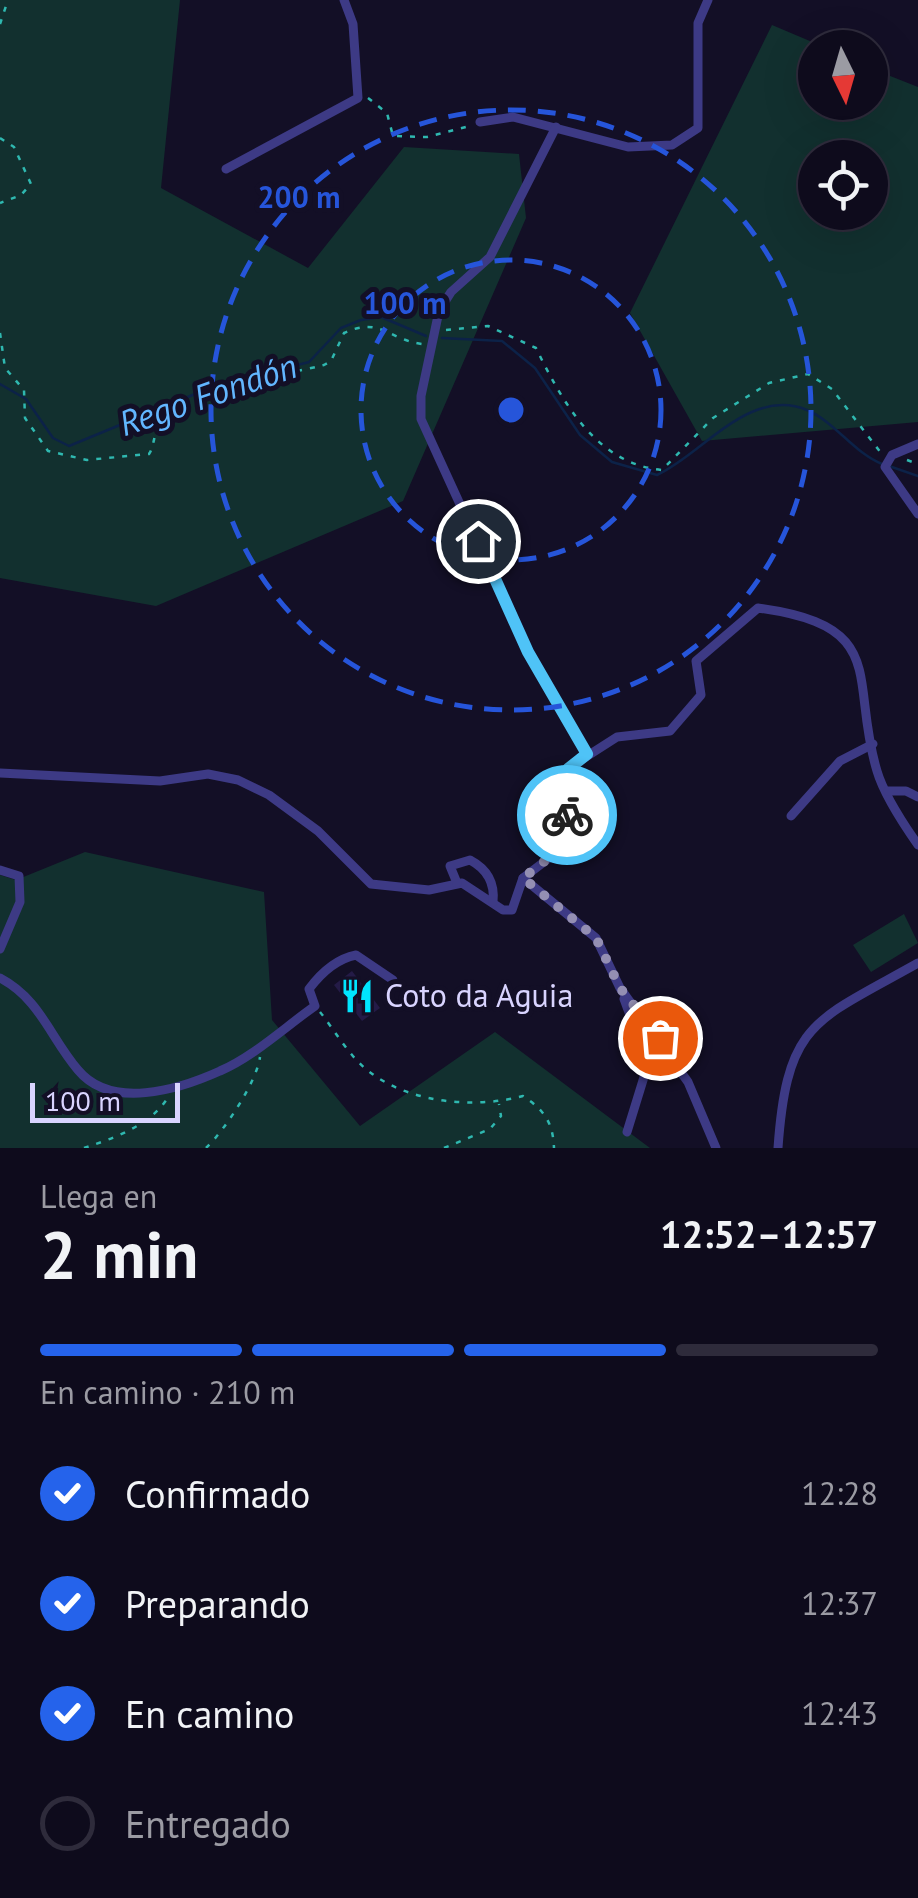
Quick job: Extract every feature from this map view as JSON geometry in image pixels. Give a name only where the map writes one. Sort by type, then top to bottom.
[{"type":"street","points":[[226,170],[295,136],[360,94],[354,72],[353,24],[344,0]]},
{"type":"street","points":[[480,122],[514,118],[628,148],[672,145],[698,128],[698,23],[708,0]]},
{"type":"street","points":[[556,128],[490,257],[450,292],[439,311],[421,396],[421,419],[528,652],[587,754]]},
{"type":"street","points":[[918,444],[887,459],[884,468],[918,514]]},
{"type":"street","points":[[493,902],[491,878],[478,864],[470,860],[450,866],[458,883],[493,902],[512,910],[523,878],[557,852],[566,834],[568,769],[617,736],[670,731],[701,695],[696,661],[758,608],[794,613],[848,642],[864,676],[877,772],[918,845]]},
{"type":"street","points":[[791,816],[840,761],[873,744]]},
{"type":"street","points":[[0,772],[160,782],[208,774],[238,780],[269,795],[318,830],[371,884],[429,890],[458,883]]},
{"type":"street","points":[[888,791],[918,797]]},
{"type":"street","points":[[0,870],[19,876],[20,902],[0,950]]},
{"type":"street","points":[[523,878],[596,938],[620,988],[648,1064],[627,1132]]},
{"type":"street","points":[[0,978],[41,1010],[59,1046],[101,1089],[120,1095],[224,1070],[315,1006],[308,989],[322,972],[348,957],[356,955],[393,980]]},
{"type":"street","points":[[778,1148],[786,1073],[811,1027],[918,963]]},
{"type":"street","points":[[620,988],[688,1082],[716,1148]]},
{"type":"path","points":[[0,24],[8,0]]},
{"type":"path","points":[[360,94],[382,106],[393,136],[427,136],[480,122]]},
{"type":"path","points":[[0,138],[14,147],[31,184],[22,195],[0,203]]},
{"type":"path","points":[[0,333],[5,368],[24,390],[25,418],[48,452],[87,460],[149,454],[157,427],[188,405],[212,393],[324,365],[331,361],[344,334],[358,327],[372,326],[415,344],[470,325],[488,326],[536,348],[545,374],[570,409],[608,452],[636,468],[662,470],[713,418],[769,383],[808,374],[832,389],[868,441],[887,459]]},
{"type":"path","points":[[315,1006],[373,1075],[411,1094],[498,1103],[523,1096],[542,1109],[553,1129],[554,1148]]},
{"type":"path","points":[[206,1148],[226,1128],[242,1091],[258,1072],[261,1044]]},
{"type":"path","points":[[84,1148],[121,1135],[158,1112],[176,1084]]},
{"type":"path","points":[[444,1148],[490,1129],[501,1116],[498,1103]]},
{"type":"green space","points":[[0,0],[180,0],[161,188],[308,268],[404,147],[519,154],[526,218],[403,501],[156,606],[0,578]]},
{"type":"green space","points":[[772,25],[798,36],[798,120],[888,120],[888,75],[918,87],[918,422],[702,441],[630,313]]},
{"type":"green space","points":[[85,852],[264,892],[272,1020],[360,1126],[495,1032],[650,1148],[0,1148],[0,875],[16,880]]},
{"type":"green space","points":[[904,914],[918,943],[871,972],[853,945]]},
{"type":"building","name":"Coto da Aguia","points":[[352,971],[380,1008],[362,1021],[334,985]]},
{"type":"waterway","name":"Rego Fondón","points":[[0,384],[26,399],[53,438],[69,446],[212,387],[309,362],[341,328],[361,320],[381,317],[426,336]]},
{"type":"waterway","name":"Rego Fondón","points":[[442,338],[502,341],[535,368],[580,435],[612,462],[657,475],[746,415],[765,407],[786,405],[817,415],[862,453],[882,464]]},
{"type":"waterway","name":"Rego Fondón","points":[[889,466],[918,476]]},
{"type":"way so far","points":[[567,815],[566,834],[557,852],[523,878],[596,938],[620,988],[660,1038]]},
{"type":"place","name":"Coto da Aguia","points":[[357,996]]},
{"type":"route","points":[[478,541],[528,652],[587,754],[568,769],[567,815]]}]
